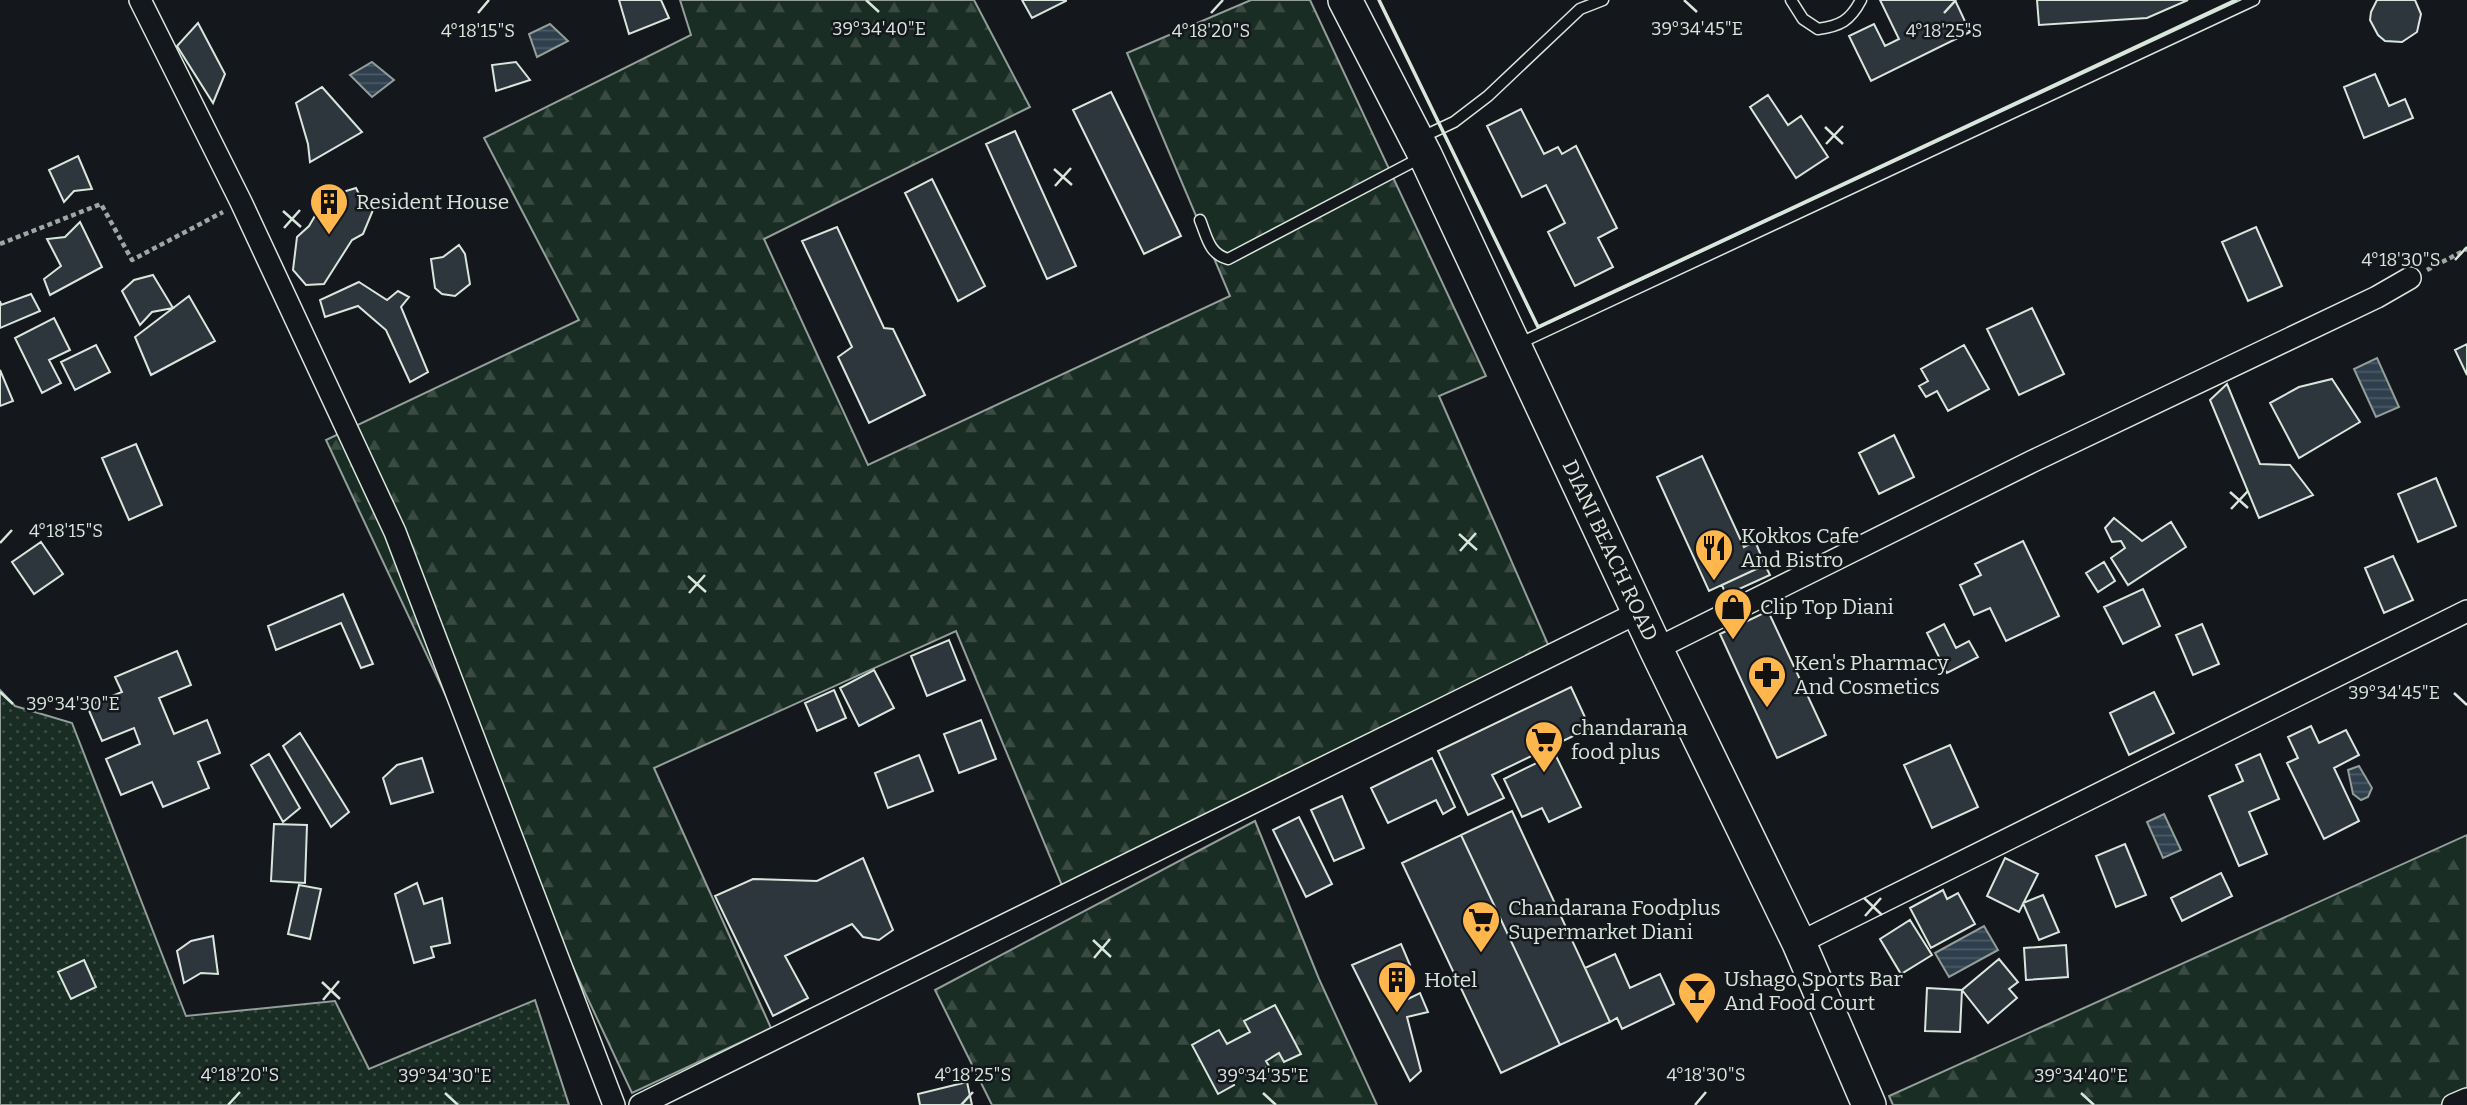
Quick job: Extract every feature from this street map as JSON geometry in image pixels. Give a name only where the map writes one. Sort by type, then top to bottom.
[{"type":"main road","name":"DIANI BEACH ROAD","points":[[1345,0],[1421,148],[1515,345],[1639,612],[1798,943],[1869,1105]]},
{"type":"street","points":[[140,0],[241,202],[395,532],[614,1105]]},
{"type":"street","points":[[1657,649],[2033,461],[2377,297],[2410,278]]},
{"type":"street","points":[[1798,943],[2467,611]]},
{"type":"street","points":[[640,1105],[1639,612]]},
{"type":"street","points":[[2453,1105],[2467,1099]]},
{"type":"lane","points":[[1200,220],[1212,250],[1219,257],[1228,259],[1421,148],[1488,96],[1580,9],[1603,0]]},
{"type":"lane","points":[[1791,0],[1803,19],[1818,29],[1836,27],[1852,14],[1861,0]]},
{"type":"lane","points":[[1515,345],[2254,0]]},
{"type":"path","points":[[0,244],[101,204],[132,260],[241,202]]},
{"type":"path","points":[[2410,278],[2467,249]]},
{"type":"green space","points":[[680,0],[974,0],[1030,107],[764,239],[868,465],[1230,296],[1127,53],[1251,0],[1310,0],[1486,376],[1439,396],[1550,649],[1063,888],[956,631],[654,768],[771,1028],[632,1093],[326,440],[579,320],[484,138],[691,35]]},
{"type":"green space","points":[[0,690],[15,706],[72,723],[186,1016],[335,1001],[369,1069],[535,1000],[569,1105],[0,1105]]},
{"type":"green space","points":[[1255,821],[1319,979],[1377,1105],[992,1105],[935,990]]},
{"type":"green space","points":[[2467,835],[2467,1105],[1893,1105],[1889,1096]]},
{"type":"water","points":[[550,24],[568,41],[537,57],[529,34]]},
{"type":"water","points":[[372,62],[394,80],[372,97],[350,75]]},
{"type":"water","points":[[2377,358],[2399,407],[2376,417],[2354,369]]},
{"type":"water","points":[[2359,766],[2372,788],[2368,797],[2361,800],[2353,794],[2348,770]]},
{"type":"water","points":[[2164,814],[2181,850],[2163,858],[2147,822]]},
{"type":"water","points":[[1984,926],[1998,950],[1949,977],[1935,953]]},
{"type":"building","points":[[619,0],[661,0],[669,18],[629,34]]},
{"type":"building","points":[[1022,0],[1066,0],[1066,1],[1032,18]]},
{"type":"building","points":[[1880,0],[1955,0],[1970,32],[1871,81],[1849,36],[1874,24],[1885,46],[1899,39]]},
{"type":"building","points":[[2037,0],[2188,0],[2147,18],[2039,25]]},
{"type":"building","points":[[2377,0],[2415,0],[2421,14],[2417,32],[2402,42],[2385,41],[2378,35],[2370,20]]},
{"type":"building","points":[[198,23],[225,74],[213,103],[177,46]]},
{"type":"building","points":[[516,62],[530,80],[496,91],[492,65]]},
{"type":"building","points":[[2375,74],[2389,106],[2405,99],[2413,118],[2364,138],[2344,87]]},
{"type":"building","points":[[322,87],[362,132],[310,162],[308,144],[296,103]]},
{"type":"building","points":[[1111,92],[1181,236],[1144,254],[1073,110]]},
{"type":"building","points":[[1768,95],[1788,125],[1801,116],[1828,157],[1796,178],[1750,107]]},
{"type":"building","points":[[1521,109],[1544,154],[1558,147],[1562,154],[1576,146],[1617,228],[1598,238],[1613,267],[1575,286],[1548,232],[1565,223],[1546,185],[1522,197],[1487,126]]},
{"type":"building","points":[[1015,131],[1076,266],[1047,279],[986,144]]},
{"type":"building","points":[[78,156],[92,189],[74,191],[64,202],[49,170]]},
{"type":"building","points":[[932,179],[985,286],[958,301],[905,193]]},
{"type":"building","name":"Resident House","points":[[356,188],[363,202],[373,210],[363,234],[352,240],[324,284],[306,285],[293,270],[297,237],[309,226],[326,197]]},
{"type":"building","points":[[80,222],[102,267],[50,295],[44,279],[61,266],[47,239],[65,237]]},
{"type":"building","points":[[837,227],[884,328],[893,329],[925,395],[869,423],[838,357],[852,347],[802,241]]},
{"type":"building","points":[[2256,227],[2282,286],[2248,301],[2222,242]]},
{"type":"building","points":[[459,245],[465,254],[470,284],[455,296],[442,294],[435,288],[431,259],[443,257]]},
{"type":"building","points":[[153,275],[173,308],[152,312],[140,325],[122,291],[134,280]]},
{"type":"building","points":[[359,282],[387,300],[398,291],[409,297],[401,307],[428,372],[410,382],[386,330],[358,306],[325,317],[320,300]]},
{"type":"building","points":[[31,294],[40,311],[0,328],[0,301],[1,305]]},
{"type":"building","points":[[189,296],[215,341],[151,375],[135,337]]},
{"type":"building","points":[[2032,308],[2064,374],[2019,395],[1987,329]]},
{"type":"building","points":[[54,318],[70,350],[49,360],[61,383],[42,393],[15,338]]},
{"type":"building","points":[[2467,344],[2467,375],[2455,350]]},
{"type":"building","points":[[96,345],[110,372],[75,390],[61,362]]},
{"type":"building","points":[[1964,345],[1989,389],[1948,411],[1937,391],[1926,397],[1919,386],[1928,381],[1921,369]]},
{"type":"building","points":[[0,370],[13,401],[0,406]]},
{"type":"building","points":[[2332,379],[2360,422],[2299,458],[2270,403],[2299,387]]},
{"type":"building","points":[[2227,384],[2260,464],[2290,465],[2313,495],[2259,518],[2210,400]]},
{"type":"building","points":[[1894,435],[1914,477],[1879,494],[1859,453]]},
{"type":"building","points":[[136,444],[162,505],[129,520],[102,458]]},
{"type":"building","points":[[1702,456],[1744,547],[1755,541],[1765,565],[1709,591],[1657,477]]},
{"type":"building","points":[[2436,478],[2456,526],[2418,542],[2398,494]]},
{"type":"building","points":[[2114,518],[2142,541],[2171,522],[2186,547],[2128,585],[2111,558],[2125,548],[2121,541],[2112,542],[2105,528]]},
{"type":"building","points":[[2023,541],[2059,616],[2006,641],[1990,608],[1974,615],[1960,585],[1981,575],[1975,564]]},
{"type":"building","points":[[41,542],[63,574],[34,594],[12,562]]},
{"type":"building","points":[[2393,556],[2413,600],[2384,613],[2365,568]]},
{"type":"building","points":[[2104,562],[2115,581],[2098,592],[2086,573]]},
{"type":"building","points":[[1765,565],[1770,575],[1726,595],[1722,585]]},
{"type":"building","points":[[2143,589],[2160,626],[2123,644],[2104,607]]},
{"type":"building","points":[[343,594],[373,664],[361,668],[341,623],[276,650],[268,626]]},
{"type":"building","points":[[1768,611],[1826,735],[1777,758],[1720,634]]},
{"type":"building","points":[[1944,624],[1956,648],[1969,641],[1978,657],[1947,673],[1927,633]]},
{"type":"building","points":[[2202,624],[2219,664],[2193,675],[2176,635]]},
{"type":"building","points":[[949,640],[965,680],[927,696],[911,656]]},
{"type":"building","points":[[177,651],[191,685],[159,698],[174,734],[207,720],[220,753],[198,762],[209,788],[163,807],[152,782],[121,795],[106,759],[140,744],[134,728],[102,741],[87,706],[122,692],[115,677]]},
{"type":"building","points":[[874,670],[894,708],[859,726],[840,688]]},
{"type":"building","points":[[1571,687],[1590,728],[1492,775],[1504,798],[1468,815],[1438,751]]},
{"type":"building","points":[[834,690],[846,718],[817,731],[805,703]]},
{"type":"building","points":[[2154,692],[2174,733],[2129,755],[2110,713]]},
{"type":"building","points":[[981,720],[996,759],[959,773],[944,734]]},
{"type":"building","points":[[2311,726],[2319,743],[2346,730],[2359,755],[2334,768],[2359,821],[2324,839],[2287,763],[2298,758],[2288,737]]},
{"type":"building","points":[[300,733],[349,812],[331,827],[283,746]]},
{"type":"building","points":[[1950,745],[1978,807],[1932,828],[1904,765]]},
{"type":"building","points":[[269,754],[300,808],[283,822],[251,765]]},
{"type":"building","points":[[1555,754],[1581,807],[1549,822],[1542,808],[1522,817],[1504,779]]},
{"type":"building","points":[[2260,754],[2279,799],[2249,812],[2267,854],[2239,866],[2209,796],[2243,781],[2236,765]]},
{"type":"building","points":[[919,755],[933,791],[888,808],[875,773]]},
{"type":"building","points":[[422,758],[433,792],[391,804],[383,778],[397,765]]},
{"type":"building","points":[[1432,758],[1455,807],[1443,814],[1436,800],[1388,823],[1371,788]]},
{"type":"building","points":[[1342,796],[1364,848],[1334,861],[1311,810]]},
{"type":"building","points":[[1512,811],[1610,1022],[1560,1045],[1461,835]]},
{"type":"building","points":[[1299,817],[1332,884],[1306,897],[1273,830]]},
{"type":"building","points":[[274,824],[307,825],[305,883],[271,881]]},
{"type":"building","name":"Chandarana Foodplus Supermarket Diani","points":[[1461,835],[1560,1045],[1501,1073],[1402,863]]},
{"type":"building","points":[[2125,844],[2146,895],[2116,907],[2096,856]]},
{"type":"building","points":[[863,858],[893,930],[879,940],[863,937],[852,924],[785,956],[808,998],[773,1016],[715,896],[753,879],[817,881]]},
{"type":"building","points":[[2005,858],[2038,874],[2019,912],[1987,896]]},
{"type":"building","points":[[2221,873],[2232,896],[2182,921],[2171,898]]},
{"type":"building","points":[[417,883],[424,904],[442,898],[450,943],[431,947],[434,957],[414,963],[395,894]]},
{"type":"building","points":[[299,885],[321,889],[310,939],[288,934]]},
{"type":"building","points":[[1943,890],[1947,899],[1958,893],[1975,924],[1931,948],[1910,908]]},
{"type":"building","points":[[2043,895],[2059,932],[2039,940],[2023,903]]},
{"type":"building","points":[[1910,920],[1932,955],[1901,974],[1880,939]]},
{"type":"building","points":[[213,936],[218,974],[201,973],[184,983],[177,951],[191,941]]},
{"type":"building","name":"Hotel","points":[[1401,944],[1410,965],[1393,973],[1408,999],[1420,993],[1428,1012],[1407,1017],[1421,1071],[1410,1081],[1352,965]]},
{"type":"building","points":[[2066,945],[2068,977],[2026,980],[2024,948]]},
{"type":"building","points":[[1615,954],[1630,988],[1660,974],[1674,1004],[1622,1029],[1617,1018],[1610,1022],[1585,968]]},
{"type":"building","points":[[1999,959],[2018,982],[2009,989],[2017,998],[1988,1023],[1962,990]]},
{"type":"building","points":[[84,960],[96,987],[71,999],[58,972]]},
{"type":"building","points":[[1927,988],[1962,990],[1960,1032],[1925,1031]]},
{"type":"building","points":[[1275,1005],[1301,1054],[1284,1062],[1279,1053],[1266,1061],[1269,1066],[1249,1077],[1241,1069],[1229,1075],[1234,1085],[1218,1094],[1192,1045],[1219,1030],[1227,1044],[1250,1032],[1244,1021]]},
{"type":"building","points":[[967,1082],[972,1105],[920,1105],[918,1094]]},
{"type":"wall","points":[[1379,0],[1538,327],[2236,0]]},
{"type":"place","name":"Resident House","points":[[329,236]]},
{"type":"place","name":"Kokkos Cafe And Bistro","points":[[1714,582]]},
{"type":"place","name":"Clip Top Diani","points":[[1733,641]]},
{"type":"place","name":"Ken's Pharmacy And Cosmetics","points":[[1767,709]]},
{"type":"place","name":"chandarana food plus","points":[[1544,774]]},
{"type":"place","name":"Chandarana Foodplus Supermarket Diani","points":[[1481,954]]},
{"type":"place","name":"Hotel","points":[[1397,1014]]},
{"type":"place","name":"Ushago Sports Bar And Food Court","points":[[1697,1025]]}]
